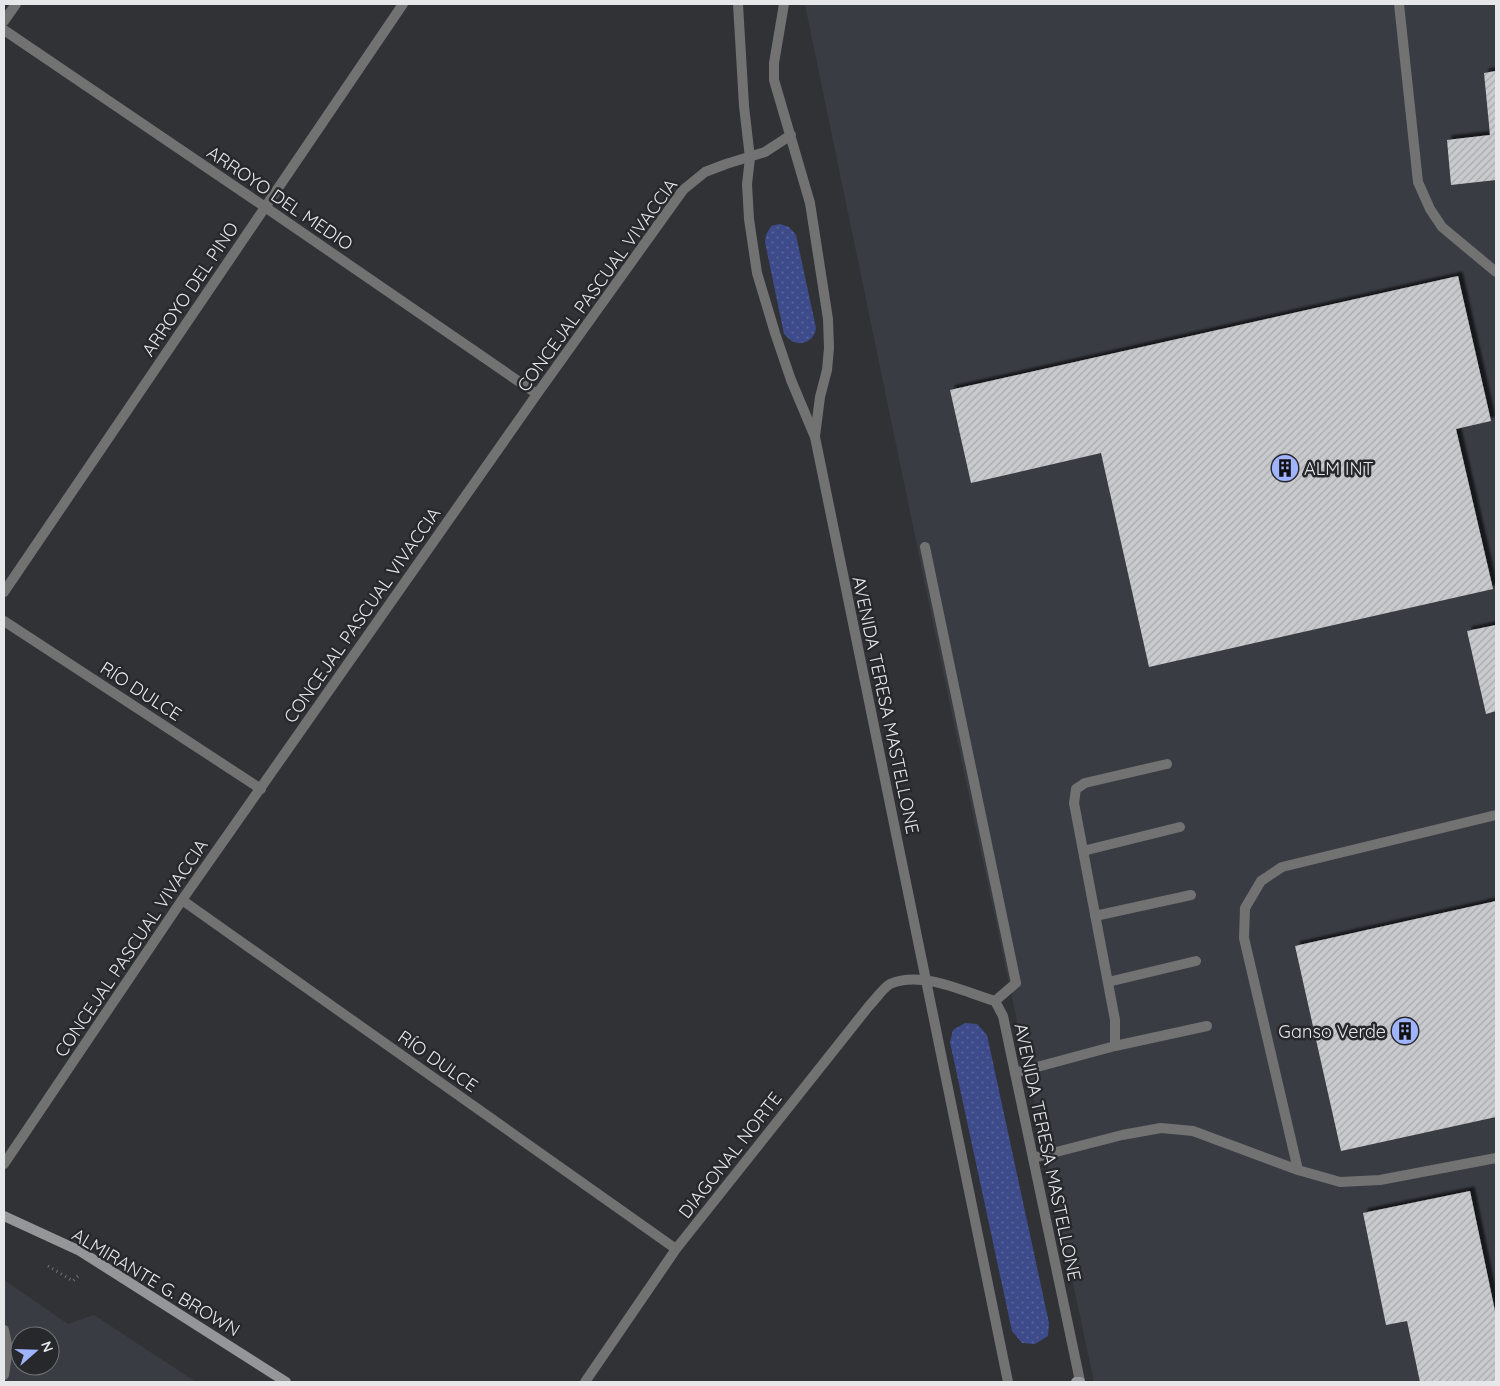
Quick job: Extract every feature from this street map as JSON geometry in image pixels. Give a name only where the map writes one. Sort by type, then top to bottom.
[{"type":"street","points":[[4,21],[16,4]]},
{"type":"street","name":"ARROYO DEL PINO","points":[[4,592],[402,4]]},
{"type":"street","name":"AVENIDA TERESA MASTELLONE","points":[[738,4],[744,106],[750,158],[746,184],[757,273],[778,342],[814,437],[1008,1382]]},
{"type":"street","name":"AVENIDA TERESA MASTELLONE","points":[[784,4],[774,63],[774,80],[810,203],[828,318],[829,348],[827,370],[820,397],[814,437]]},
{"type":"street","points":[[1399,4],[1418,182],[1430,209],[1442,227],[1496,272]]},
{"type":"street","name":"ARROYO DEL MEDIO","points":[[4,30],[265,206],[537,394]]},
{"type":"street","name":"CONCEJAL PASCUAL VIVACCIA","points":[[4,1164],[182,900],[537,394],[683,190],[705,172],[765,152],[790,135]]},
{"type":"street","points":[[925,547],[1016,983],[995,1001],[926,979]]},
{"type":"street","name":"RÍO DULCE","points":[[4,621],[261,789]]},
{"type":"street","points":[[1115,1046],[1115,1020],[1074,803],[1076,789],[1085,783],[1167,764]]},
{"type":"street","points":[[1298,1170],[1244,938],[1246,908],[1261,881],[1282,867],[1496,815]]},
{"type":"street","points":[[1083,852],[1180,828]]},
{"type":"street","points":[[1095,916],[1191,895]]},
{"type":"street","name":"RÍO DULCE","points":[[182,900],[676,1249]]},
{"type":"street","points":[[1108,982],[1196,961]]},
{"type":"street","name":"DIAGONAL NORTE","points":[[585,1382],[676,1249],[869,1006],[889,985],[926,979]]},
{"type":"street","name":"AVENIDA TERESA MASTELLONE","points":[[995,1001],[1003,1016],[1079,1382]]},
{"type":"street","points":[[1015,1073],[1115,1046],[1206,1026]]},
{"type":"street","points":[[1033,1158],[1122,1135],[1161,1128],[1193,1131],[1298,1170],[1340,1182],[1380,1180],[1496,1158]]},
{"type":"street","name":"ALMIRANTE G. BROWN","points":[[4,1216],[80,1251],[286,1382]]},
{"type":"street","points":[[4,1330],[8,1349],[4,1375]]},
{"type":"path","points":[[48,1266],[73,1281]]},
{"type":"shaded area","points":[[1496,4],[1496,1382],[1094,1382],[961,758],[805,5]]},
{"type":"shaded area","points":[[780,224],[789,227],[796,235],[816,328],[814,335],[808,341],[802,343],[793,341],[784,334],[765,242],[766,235],[771,226]]},
{"type":"shaded area","points":[[965,1023],[977,1024],[987,1035],[1049,1323],[1048,1336],[1035,1344],[1022,1343],[1012,1331],[950,1042],[953,1030]]},
{"type":"shaded area","points":[[4,1280],[68,1324],[94,1315],[196,1382],[4,1382]]},
{"type":"building","points":[[1496,71],[1496,180],[1451,185],[1447,140],[1490,135],[1484,73]]},
{"type":"building","name":"ALM INT","points":[[1458,276],[1491,421],[1456,429],[1493,589],[1149,667],[1101,453],[971,483],[950,390]]},
{"type":"building","points":[[1496,625],[1496,711],[1486,714],[1467,631]]},
{"type":"building","name":"Ganso Verde","points":[[1496,901],[1496,1117],[1341,1151],[1295,946]]},
{"type":"building","points":[[1470,1191],[1496,1316],[1496,1382],[1420,1382],[1407,1321],[1386,1325],[1363,1213]]},
{"type":"place","name":"ALM INT","points":[[1285,468]]},
{"type":"place","name":"Ganso Verde","points":[[1405,1031]]}]
